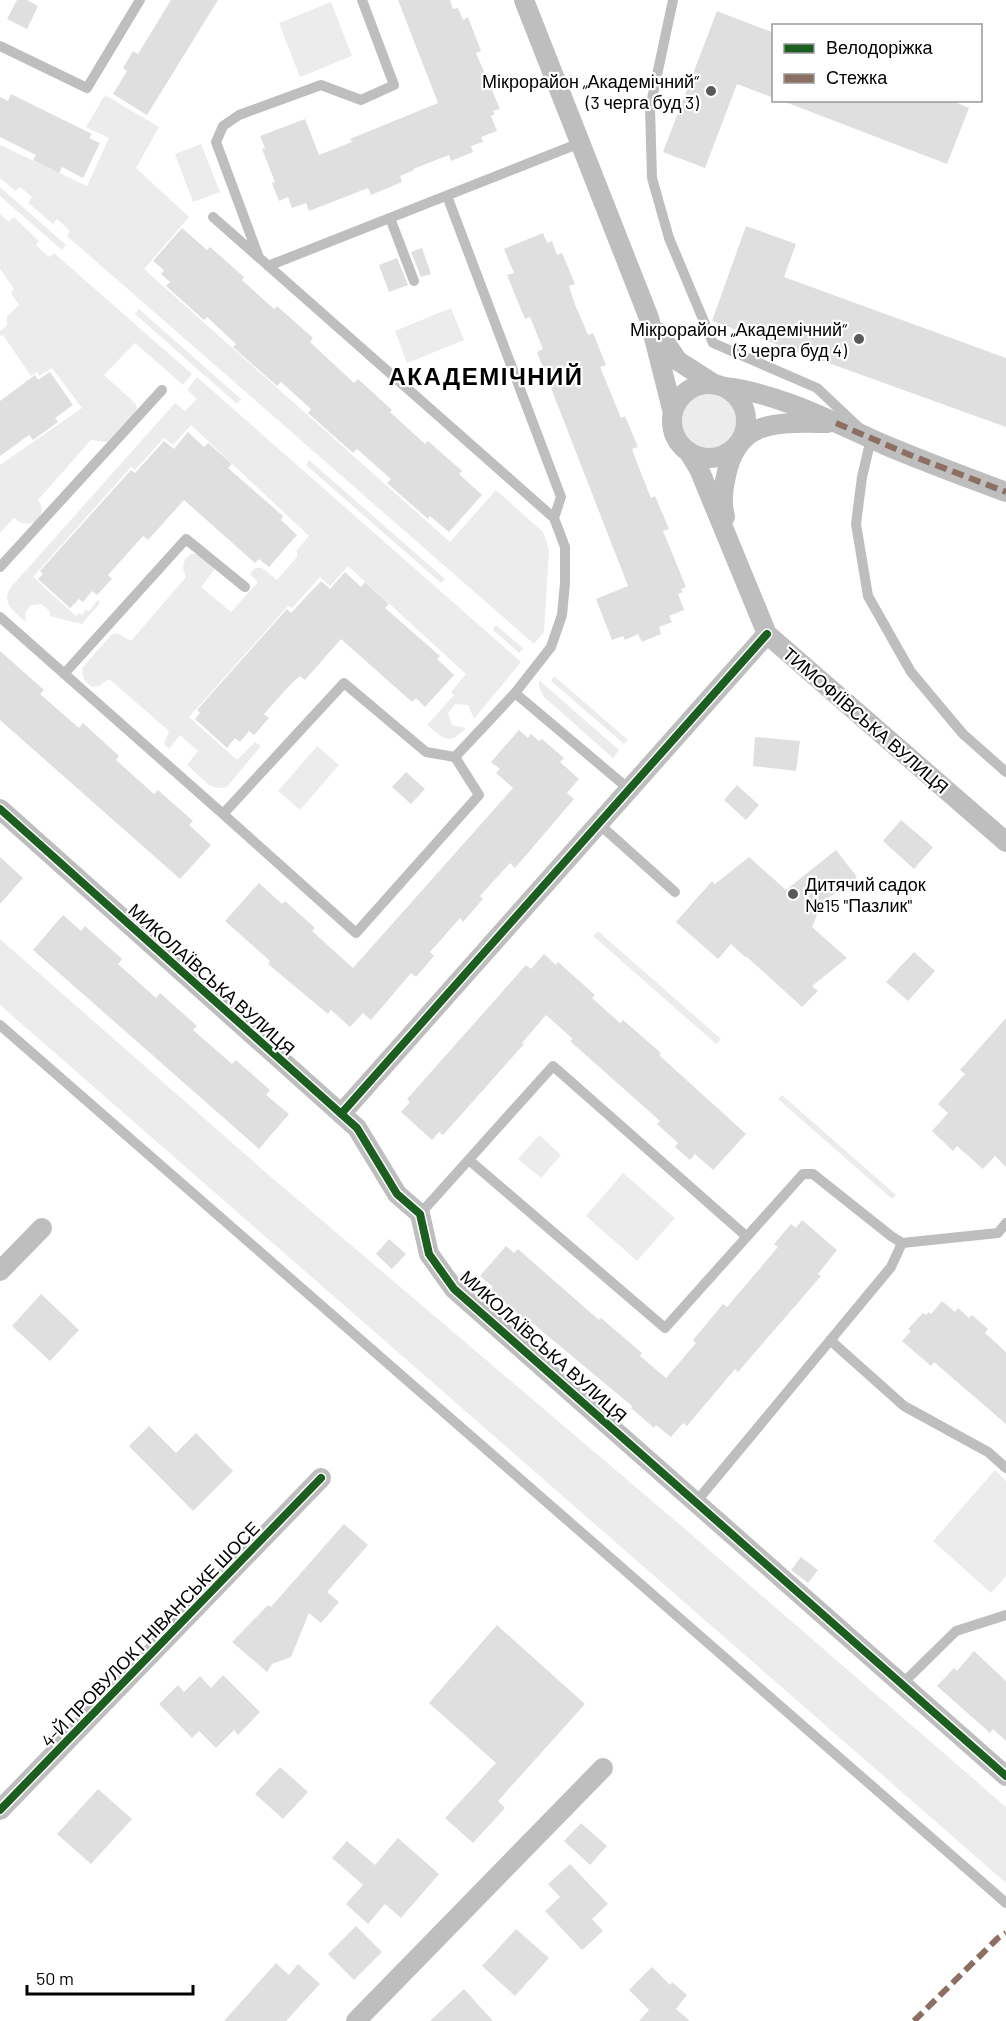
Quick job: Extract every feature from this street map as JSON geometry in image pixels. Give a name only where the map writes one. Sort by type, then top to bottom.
[{"type":"street","points":[[524,0],[649,318],[673,413]]},
{"type":"street","points":[[649,318],[678,362],[719,386],[734,393],[744,412],[743,434],[730,451],[709,458],[698,456],[680,444],[672,424],[677,402],[683,394],[692,387],[703,384],[719,386],[751,391],[1006,492]]},
{"type":"street","points":[[734,550],[722,507],[728,467],[737,443],[756,430],[776,423],[836,423]]},
{"type":"street","name":"ТИМОФІЇВСЬКА ВУЛИЦЯ","points":[[688,451],[699,469],[734,550],[767,634],[1006,842]]},
{"type":"street","points":[[341,1114],[767,634]]},
{"type":"street","name":"МИКОЛАЇВСЬКА ВУЛИЦЯ","points":[[0,809],[357,1128],[397,1194],[420,1215],[429,1254],[454,1289],[1006,1776]]},
{"type":"street","points":[[0,1271],[42,1228]]},
{"type":"street","name":"4-Й ПРОВУЛОК ГНІВАНСЬКЕ ШОСЕ","points":[[0,1810],[321,1478]]},
{"type":"street","points":[[356,2021],[603,1768]]},
{"type":"lane","points":[[0,46],[87,88],[141,0]]},
{"type":"lane","points":[[259,258],[216,142],[219,134],[223,126],[239,115],[321,85],[361,100],[394,85],[362,0]]},
{"type":"lane","points":[[673,0],[650,108],[652,178],[669,238],[713,343],[817,388],[871,439],[862,477],[856,524],[868,597],[911,672],[963,734],[1006,771]]},
{"type":"lane","points":[[268,266],[580,143]]},
{"type":"lane","points":[[447,196],[561,497],[554,518]]},
{"type":"lane","points":[[213,217],[554,518],[565,547],[565,583],[562,615],[550,647],[515,693],[455,757]]},
{"type":"lane","points":[[390,218],[414,281]]},
{"type":"lane","points":[[0,567],[162,390]]},
{"type":"lane","points":[[64,674],[186,539],[245,587]]},
{"type":"lane","points":[[0,617],[356,933],[479,795],[455,757],[426,752],[344,683],[223,814]]},
{"type":"lane","points":[[515,693],[630,790]]},
{"type":"lane","points":[[599,825],[675,892]]},
{"type":"lane","points":[[0,1026],[1006,1903]]},
{"type":"lane","points":[[420,1215],[553,1066],[746,1236]]},
{"type":"lane","points":[[469,1160],[665,1328],[803,1174],[813,1174],[903,1243],[998,1233],[1006,1223]]},
{"type":"lane","points":[[696,1502],[891,1268],[903,1243]]},
{"type":"lane","points":[[831,1340],[904,1406],[988,1452],[1006,1468]]},
{"type":"lane","points":[[902,1684],[956,1631],[1006,1615]]},
{"type":"shaded area","points":[[331,2],[352,56],[300,77],[279,23]]},
{"type":"shaded area","points":[[105,95],[159,127],[136,168],[189,217],[144,269],[450,542],[496,490],[543,532],[549,549],[544,632],[534,644],[67,236],[70,231],[57,219],[53,224],[28,203],[32,197],[20,187],[15,191],[0,178],[0,145],[87,186],[109,138],[86,127]]},
{"type":"shaded area","points":[[201,144],[220,192],[193,202],[175,154]]},
{"type":"shaded area","points":[[0,187],[66,245],[62,250],[0,196]]},
{"type":"shaded area","points":[[0,214],[9,222],[14,217],[39,241],[36,245],[49,257],[54,253],[192,374],[183,385],[135,343],[104,375],[136,404],[137,410],[107,442],[91,440],[38,500],[42,510],[37,521],[25,524],[14,518],[0,533],[0,465],[82,408],[52,368],[39,376],[37,372],[31,376],[3,335],[0,336],[0,331],[7,326],[7,316],[19,305],[11,293],[14,289],[0,269]]},
{"type":"shaded area","points":[[451,308],[464,340],[407,363],[395,331]]},
{"type":"shaded area","points":[[139,309],[241,399],[237,404],[135,314]]},
{"type":"shaded area","points":[[197,377],[521,662],[474,719],[468,705],[455,704],[448,713],[452,725],[466,728],[460,734],[451,739],[442,737],[427,725],[454,695],[451,692],[466,674],[348,566],[330,586],[320,577],[292,608],[288,606],[189,717],[237,760],[255,742],[261,746],[227,787],[217,788],[209,785],[187,765],[198,751],[180,735],[169,749],[164,744],[169,731],[109,679],[99,686],[92,687],[85,681],[82,674],[83,667],[111,635],[117,633],[131,641],[186,577],[183,568],[185,559],[191,554],[197,554],[215,569],[201,587],[231,612],[258,582],[250,574],[255,568],[262,568],[277,580],[297,557],[297,550],[309,536],[191,425],[173,445],[164,438],[135,470],[131,467],[33,577],[76,616],[79,613],[82,615],[86,610],[89,611],[98,600],[100,603],[82,624],[50,616],[50,612],[42,604],[31,605],[25,613],[26,622],[10,606],[7,597],[11,587],[175,403],[185,411],[197,399],[187,390]]},
{"type":"shaded area","points":[[708,393],[723,398],[731,406],[736,421],[731,436],[723,444],[708,449],[693,444],[685,436],[680,421],[685,406],[693,398]]},
{"type":"shaded area","points":[[309,460],[445,579],[441,583],[306,465]]},
{"type":"shaded area","points":[[496,625],[523,648],[519,653],[493,630]]},
{"type":"shaded area","points":[[554,676],[628,740],[624,744],[551,681]]},
{"type":"shaded area","points":[[539,680],[619,750],[613,758],[544,697],[539,687]]},
{"type":"shaded area","points":[[317,746],[339,765],[300,810],[278,791]]},
{"type":"shaded area","points":[[598,931],[721,1039],[716,1044],[593,936]]},
{"type":"shaded area","points":[[0,939],[271,1177],[678,1523],[1006,1807],[1006,1883],[0,1005]]},
{"type":"shaded area","points":[[782,1095],[896,1195],[892,1199],[778,1099]]},
{"type":"shaded area","points":[[539,1135],[561,1155],[541,1178],[518,1159]]},
{"type":"shaded area","points":[[623,1173],[675,1218],[637,1261],[586,1216]]},
{"type":"shaded area","points":[[995,1470],[1006,1481],[1006,1576],[991,1593],[933,1541]]},
{"type":"building","points":[[17,0],[27,0],[38,6],[27,29],[7,19]]},
{"type":"building","points":[[171,0],[218,0],[147,115],[113,94],[127,71],[123,68],[133,51],[138,54]]},
{"type":"building","points":[[398,0],[450,0],[453,9],[458,8],[463,20],[468,17],[481,51],[476,53],[500,109],[493,111],[495,114],[491,116],[497,131],[481,137],[483,142],[471,146],[473,152],[451,161],[449,155],[413,169],[400,176],[402,182],[371,195],[368,188],[309,211],[306,203],[292,208],[288,197],[279,201],[260,136],[305,119],[319,155],[352,142],[350,139],[438,103]]},
{"type":"building","name":"Мікрорайон „Академічний“ (3 черга буд 3)","points":[[717,11],[772,32],[772,97],[737,84],[705,168],[663,152]]},
{"type":"building","points":[[11,94],[92,134],[89,138],[100,143],[83,178],[62,167],[59,173],[33,160],[36,155],[0,137],[0,97],[8,101]]},
{"type":"building","points":[[785,102],[955,102],[969,108],[947,164]]},
{"type":"building","name":"Мікрорайон „Академічний“ (3 черга буд 4)","points":[[746,226],[796,244],[784,277],[1006,358],[1006,427],[712,321]]},
{"type":"building","points":[[182,228],[207,250],[210,247],[244,277],[242,280],[274,309],[277,306],[313,338],[310,342],[354,383],[358,379],[425,444],[428,441],[462,471],[459,474],[482,495],[449,532],[430,516],[428,519],[387,483],[391,479],[357,449],[353,453],[308,413],[311,409],[281,382],[277,386],[233,347],[236,344],[207,317],[204,320],[166,286],[170,282],[161,274],[164,270],[153,261]]},
{"type":"building","points":[[543,233],[547,243],[552,241],[557,255],[562,253],[575,284],[569,286],[574,302],[588,335],[593,333],[606,365],[600,367],[621,418],[625,416],[638,447],[632,449],[651,498],[655,496],[669,529],[663,531],[686,587],[678,594],[684,610],[669,616],[672,622],[659,627],[661,634],[642,642],[638,634],[625,640],[623,636],[612,640],[596,599],[628,586],[537,352],[543,349],[530,317],[525,319],[507,275],[514,273],[504,249]]},
{"type":"building","points":[[422,248],[431,274],[421,277],[411,252]]},
{"type":"building","points":[[397,258],[408,285],[389,292],[379,265]]},
{"type":"building","points":[[50,372],[73,405],[55,418],[58,422],[33,440],[29,435],[0,456],[0,401],[35,375],[38,380]]},
{"type":"building","points":[[188,432],[204,447],[208,443],[232,464],[228,468],[283,516],[281,520],[297,535],[269,567],[259,559],[255,563],[184,500],[148,540],[143,536],[108,575],[112,579],[97,595],[92,591],[83,602],[79,599],[70,608],[38,579],[43,574],[40,571],[131,470],[135,473],[164,441],[174,449]]},
{"type":"building","points":[[345,572],[361,587],[365,582],[389,604],[385,608],[440,656],[437,659],[454,675],[425,707],[416,698],[412,702],[341,639],[305,680],[300,676],[290,685],[264,714],[269,718],[254,735],[249,731],[240,742],[235,738],[227,748],[195,719],[200,713],[197,710],[287,609],[291,613],[321,581],[330,589]]},
{"type":"building","points":[[0,651],[44,690],[40,694],[79,728],[83,723],[119,756],[116,760],[154,794],[158,790],[193,821],[189,825],[211,845],[180,879],[0,720]]},
{"type":"building","points":[[519,730],[528,738],[531,734],[539,741],[542,739],[564,758],[560,762],[579,779],[567,793],[574,799],[515,868],[510,863],[480,896],[483,899],[463,922],[460,918],[430,952],[434,956],[416,977],[411,973],[371,1020],[363,1013],[350,1027],[331,1010],[328,1014],[268,964],[270,961],[225,921],[259,883],[282,904],[285,901],[315,928],[312,931],[353,968],[513,788],[496,773],[500,769],[491,762]]},
{"type":"building","points":[[755,737],[800,741],[796,771],[753,766]]},
{"type":"building","points":[[406,772],[425,789],[411,804],[392,787]]},
{"type":"building","points":[[737,785],[759,805],[746,820],[724,800]]},
{"type":"building","points":[[901,820],[933,847],[914,869],[883,841]]},
{"type":"building","points":[[836,850],[857,877],[819,905],[812,927],[847,958],[812,986],[818,991],[802,1007],[731,944],[718,959],[676,922],[712,881],[715,884],[749,857],[786,890]]},
{"type":"building","points":[[0,857],[23,878],[0,904]]},
{"type":"building","points":[[63,915],[81,931],[85,926],[122,959],[118,964],[156,998],[160,993],[197,1026],[193,1030],[232,1064],[236,1060],[270,1090],[266,1095],[289,1114],[259,1149],[33,950]]},
{"type":"building","points":[[914,952],[935,971],[908,1001],[886,982]]},
{"type":"building","points":[[544,954],[556,965],[558,962],[595,995],[592,998],[620,1023],[623,1020],[661,1053],[659,1055],[746,1134],[713,1170],[695,1154],[690,1160],[675,1147],[678,1143],[657,1124],[660,1121],[570,1041],[573,1039],[546,1015],[522,1043],[524,1044],[443,1135],[439,1132],[432,1140],[401,1112],[410,1102],[407,1099],[526,965],[531,969]]},
{"type":"building","points":[[1006,1018],[1006,1167],[995,1156],[983,1169],[957,1146],[953,1151],[932,1131],[948,1113],[938,1104],[965,1074],[960,1070]]},
{"type":"building","points":[[802,1220],[837,1250],[818,1274],[821,1276],[738,1372],[735,1369],[687,1426],[683,1423],[671,1437],[656,1425],[654,1428],[631,1408],[632,1406],[531,1322],[529,1324],[490,1289],[493,1287],[480,1276],[506,1246],[514,1253],[518,1249],[599,1320],[601,1318],[642,1353],[640,1356],[666,1378],[696,1343],[693,1340],[723,1304],[727,1307],[778,1247],[774,1244],[791,1224],[796,1228]]},
{"type":"building","points":[[389,1239],[406,1254],[392,1269],[376,1254]]},
{"type":"building","points":[[41,1294],[79,1330],[50,1361],[12,1326]]},
{"type":"building","points":[[942,1301],[955,1312],[958,1308],[969,1318],[972,1315],[988,1329],[985,1333],[1006,1352],[1006,1424],[934,1362],[931,1366],[902,1341],[911,1331],[908,1329],[923,1313],[931,1314]]},
{"type":"building","points":[[149,1426],[176,1453],[196,1433],[233,1471],[193,1511],[129,1446]]},
{"type":"building","points":[[344,1524],[368,1545],[327,1592],[339,1602],[321,1623],[309,1613],[291,1657],[272,1664],[267,1672],[232,1642],[268,1605],[271,1607]]},
{"type":"building","points":[[801,1557],[818,1570],[808,1583],[791,1570]]},
{"type":"building","points":[[497,1625],[585,1704],[498,1801],[505,1808],[473,1843],[445,1818],[496,1763],[429,1703]]},
{"type":"building","points":[[974,1651],[1006,1681],[1006,1741],[993,1729],[990,1733],[937,1686],[954,1668],[957,1671]]},
{"type":"building","points":[[223,1675],[260,1712],[238,1735],[234,1730],[216,1748],[199,1731],[192,1738],[159,1704],[178,1685],[184,1692],[200,1676],[211,1688]]},
{"type":"building","points":[[280,1767],[308,1792],[283,1819],[255,1794]]},
{"type":"building","points":[[98,1789],[132,1819],[91,1864],[57,1834]]},
{"type":"building","points":[[581,1823],[607,1846],[590,1865],[564,1841]]},
{"type":"building","points":[[398,1838],[439,1874],[401,1918],[385,1904],[368,1924],[346,1904],[363,1885],[332,1858],[347,1841],[375,1865]]},
{"type":"building","points":[[570,1864],[608,1904],[592,1919],[603,1931],[582,1950],[545,1911],[560,1897],[548,1884]]},
{"type":"building","points":[[356,1926],[382,1952],[354,1980],[328,1954]]},
{"type":"building","points":[[516,1929],[549,1958],[515,1996],[482,1966]]},
{"type":"building","points":[[276,1963],[289,1975],[298,1964],[320,1984],[286,2021],[224,2021]]},
{"type":"building","points":[[652,1967],[670,1985],[672,1982],[687,1995],[676,2009],[690,2021],[639,2021],[649,2010],[629,1990]]},
{"type":"building","points":[[464,1989],[493,2021],[430,2021]]},
{"type":"marked path","points":[[836,423],[910,455],[1006,492]]},
{"type":"marked path","points":[[914,2021],[998,1938],[1006,1933]]},
{"type":"cycle path","points":[[341,1114],[767,634]]},
{"type":"cycle path","points":[[0,809],[357,1128],[397,1194],[420,1214],[429,1254],[454,1289],[1006,1776]]},
{"type":"cycle path","points":[[0,1810],[321,1478]]},
{"type":"place","name":"Мікрорайон „Академічний“ (3 черга буд 3)","points":[[711,91]]},
{"type":"place","name":"Мікрорайон „Академічний“ (3 черга буд 4)","points":[[859,339]]},
{"type":"place","name":"Дитячий садок №15 \"Пазлик\"","points":[[793,894]]},
{"type":"district","name":"АКАДЕМІЧНИЙ","points":[[486,375]]}]
